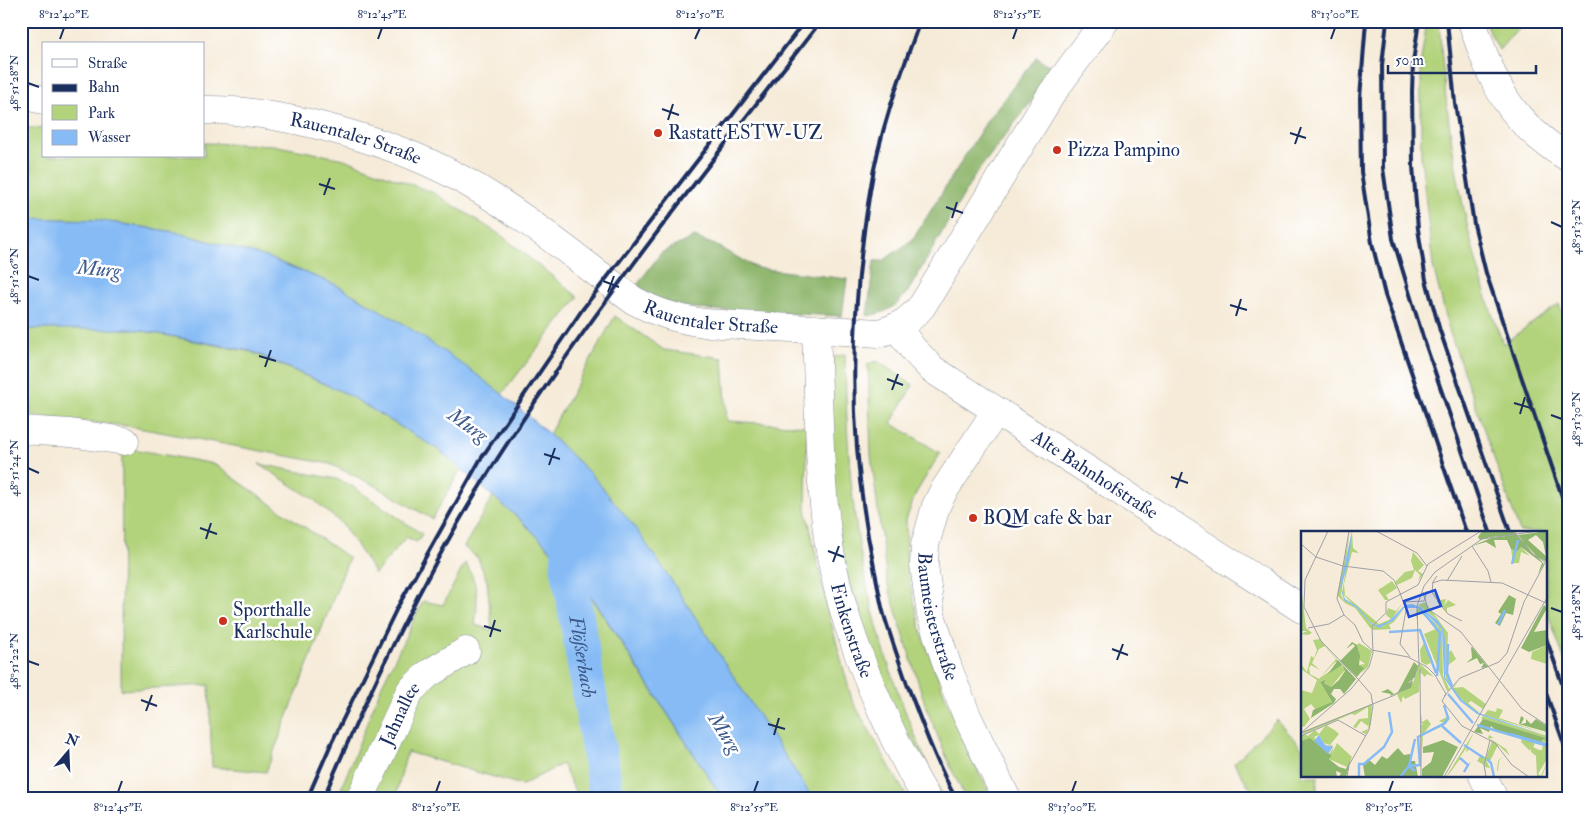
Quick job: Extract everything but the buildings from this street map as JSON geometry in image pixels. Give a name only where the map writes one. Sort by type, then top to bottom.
[{"type":"street","name":"Rauentaler Straße","points":[[205,110],[246,112],[306,123],[380,143],[419,158],[460,179],[498,202],[633,300],[677,319],[704,323],[879,333],[907,322],[922,306],[1052,93],[1105,21]]},
{"type":"street","points":[[1472,21],[1485,61],[1502,95],[1521,120],[1542,140],[1569,158]]},
{"type":"street","points":[[21,96],[42,100]]},
{"type":"street","name":"Alte Bahnhofstraße","points":[[897,327],[912,349],[932,369],[1301,608]]},
{"type":"street","name":"Finkenstraße","points":[[816,329],[822,478],[828,544],[836,586],[849,630],[866,675],[899,749],[927,799]]},
{"type":"street","name":"Baumeisterstraße","points":[[996,412],[936,506],[925,545],[924,565],[932,615],[948,668],[971,724],[1007,799]]},
{"type":"street","points":[[21,430],[70,433],[125,441]]},
{"type":"street","name":"Jahnallee","points":[[360,799],[410,691],[428,674],[466,651]]},
{"type":"street","points":[[1484,778],[1494,799]]},
{"type":"green space","points":[[1427,21],[1439,21],[1446,103],[1467,226],[1489,306],[1503,344],[1559,304],[1569,332],[1569,673],[1548,614],[1548,531],[1520,531],[1450,333],[1433,266],[1421,157],[1421,60]]},
{"type":"green space","points":[[1484,21],[1524,21],[1499,50]]},
{"type":"green space","points":[[1036,58],[1056,69],[975,175],[909,290],[891,308],[881,313],[867,316],[874,261],[883,261],[913,239],[988,119]]},
{"type":"green space","points":[[21,127],[42,129],[42,158],[205,158],[205,143],[273,145],[344,159],[434,193],[502,236],[578,297],[502,394],[402,323],[336,285],[266,257],[175,232],[96,220],[21,218]]},
{"type":"green space","points":[[694,237],[715,245],[757,268],[847,279],[842,316],[708,310],[680,306],[654,298],[637,285],[661,253]]},
{"type":"green space","points":[[615,316],[664,350],[723,358],[727,421],[807,426],[806,509],[829,615],[852,700],[908,799],[813,799],[669,577],[591,474],[549,434]]},
{"type":"green space","points":[[21,329],[133,329],[251,352],[345,393],[439,450],[461,469],[432,519],[376,486],[330,464],[128,426],[21,415]]},
{"type":"green space","points":[[845,354],[847,428],[851,478],[856,527],[866,583],[883,647],[904,709],[944,799],[931,799],[883,700],[841,554],[834,489],[828,374],[831,358]]},
{"type":"green space","points":[[877,361],[913,385],[891,423],[940,453],[916,493],[906,520],[907,569],[921,631],[947,701],[972,760],[993,799],[966,799],[927,710],[887,582],[871,455],[868,364]]},
{"type":"green space","name":"Sporthalle Karlschule","points":[[122,447],[214,464],[349,558],[266,772],[212,767],[209,685],[121,690]]},
{"type":"green space","points":[[259,464],[336,479],[352,486],[422,534],[417,542],[406,537],[375,574],[343,525],[313,499]]},
{"type":"green space","points":[[493,496],[545,544],[591,597],[723,799],[579,799],[562,764],[522,785],[407,752],[395,799],[337,799],[382,685],[423,601],[443,605],[465,563],[475,585],[477,608],[475,625],[492,630],[487,581],[478,558],[464,547]]},
{"type":"green space","points":[[1277,720],[1301,747],[1301,778],[1318,778],[1316,799],[1257,799],[1234,763]]},
{"type":"water","name":"Murg","points":[[21,218],[96,220],[175,232],[266,257],[336,285],[402,323],[468,368],[549,434],[591,474],[634,526],[813,799],[723,799],[592,597],[568,567],[524,523],[439,450],[345,393],[251,351],[133,329],[21,329]]},
{"type":"waterway","name":"Flößerbach","points":[[571,518],[568,567],[607,799]]},
{"type":"railway","points":[[307,799],[331,744],[397,608],[480,460],[582,310],[805,21]]},
{"type":"railway","points":[[323,799],[380,672],[422,588],[492,467],[569,352],[651,240],[821,21]]},
{"type":"railway","points":[[920,21],[885,126],[870,191],[863,238],[855,334],[856,430],[866,525],[884,615],[924,728],[956,799]]},
{"type":"railway","points":[[1366,21],[1360,98],[1361,172],[1372,243],[1385,295],[1466,531]]},
{"type":"railway","points":[[1387,21],[1382,65],[1383,168],[1393,239],[1424,340],[1490,531]]},
{"type":"railway","points":[[1419,21],[1413,62],[1413,166],[1418,229],[1426,280],[1440,331],[1510,531]]},
{"type":"railway","points":[[1447,21],[1455,103],[1474,224],[1486,273],[1567,511]]},
{"type":"railway","points":[[1548,644],[1569,703]]},
{"type":"railway","points":[[1548,699],[1569,758]]},
{"type":"place","name":"Rastatt ESTW-UZ","points":[[658,133]]},
{"type":"place","name":"Pizza Pampino","points":[[1057,150]]},
{"type":"place","name":"BQM cafe & bar","points":[[973,518]]},
{"type":"place","name":"Sporthalle Karlschule","points":[[223,621]]}]
